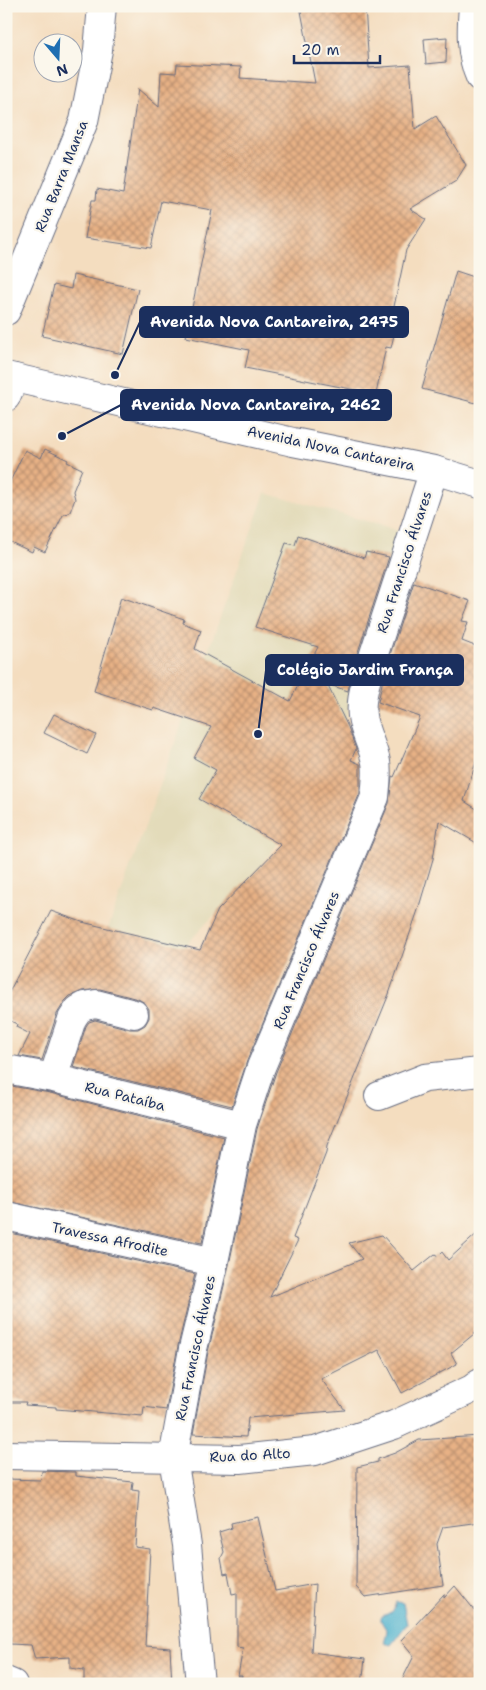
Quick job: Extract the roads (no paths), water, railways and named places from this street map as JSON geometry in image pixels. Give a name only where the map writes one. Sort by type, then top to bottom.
[{"type":"street","name":"Rua Barra Mansa","points":[[6,311],[84,121],[98,50],[102,6]]},
{"type":"street","points":[[473,6],[471,33],[474,63],[480,77]]},
{"type":"street","name":"Avenida Nova Cantareira","points":[[9,384],[434,470],[480,484]]},
{"type":"street","name":"Rua Francisco Álvares","points":[[200,1684],[187,1544],[173,1458],[193,1349],[214,1262],[242,1125],[261,1067],[374,797],[377,778],[376,760],[362,716],[362,698],[370,666],[434,470]]},
{"type":"street","points":[[53,1078],[72,1019],[78,1010],[85,1006],[96,1004],[134,1014]]},
{"type":"street","name":"Rua Pataíba","points":[[6,1069],[53,1078],[242,1125]]},
{"type":"street","points":[[379,1096],[425,1078],[480,1072]]},
{"type":"street","name":"Travessa Afrodite","points":[[6,1216],[214,1262]]},
{"type":"street","name":"Rua do Alto","points":[[6,1455],[240,1459],[315,1451],[394,1425],[477,1387]]},
{"type":"street","points":[[6,1681],[14,1684]]},
{"type":"water","points":[[396,1602],[403,1603],[407,1624],[391,1645],[384,1643],[387,1631],[381,1621],[381,1617],[393,1611]]},
{"type":"place","name":"Avenida Nova Cantareira, 2475","points":[[115,375]]},
{"type":"place","name":"Avenida Nova Cantareira, 2462","points":[[62,436]]},
{"type":"place","name":"Colégio Jardim França","points":[[258,734]]}]
